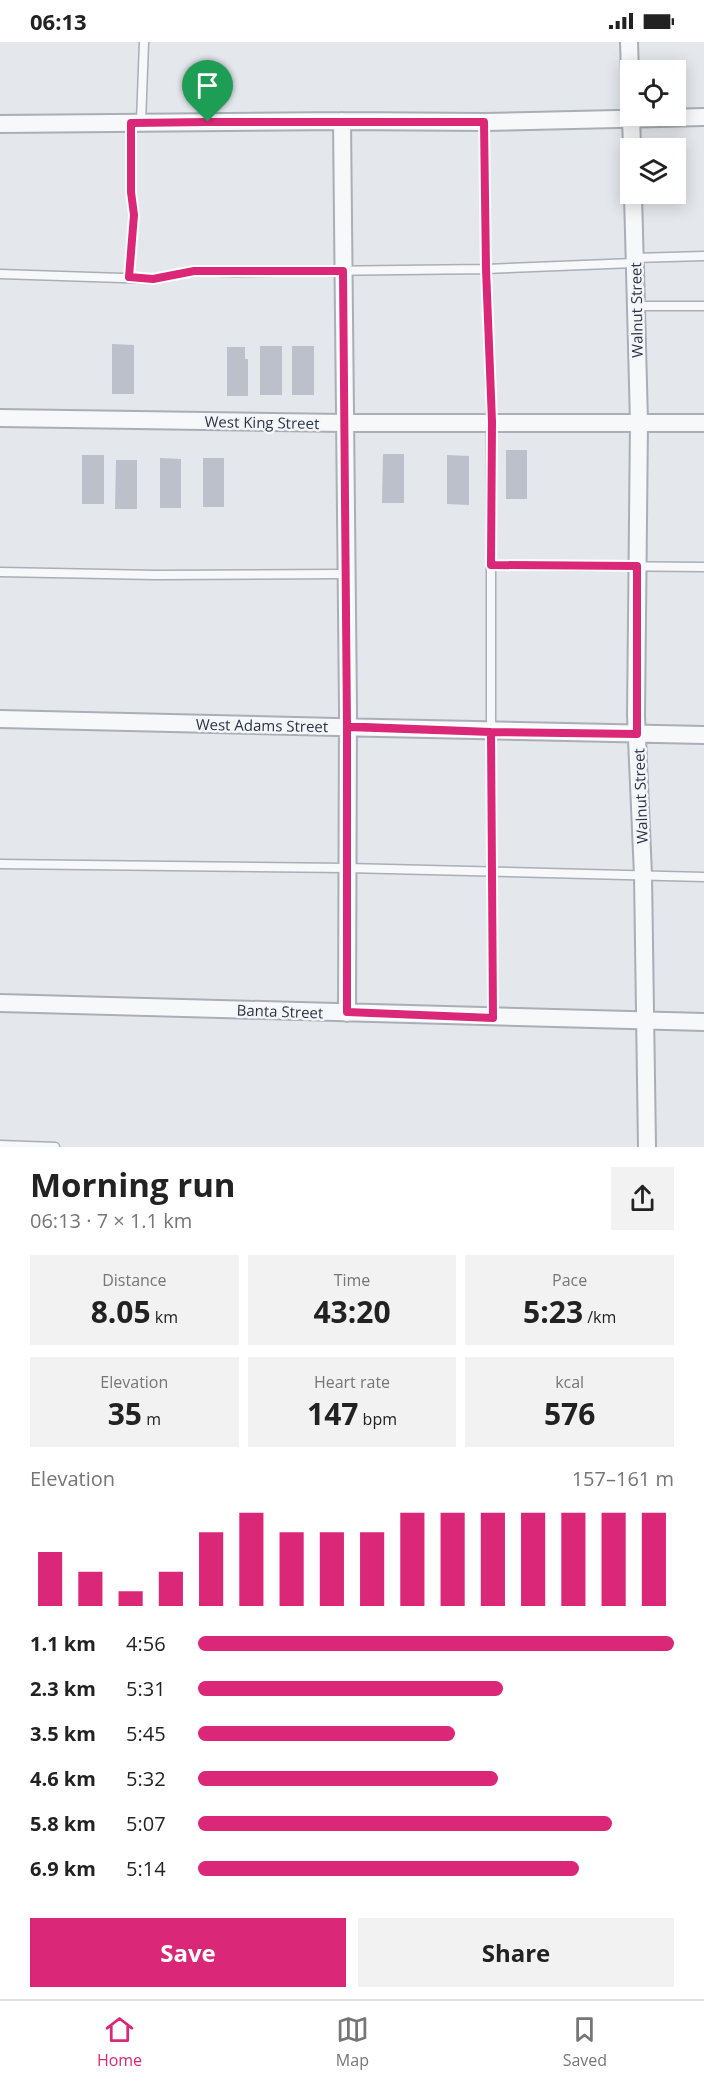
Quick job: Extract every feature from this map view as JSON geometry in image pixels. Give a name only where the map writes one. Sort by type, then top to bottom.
[{"type":"street","points":[[629,42],[630,60]]},
{"type":"street","points":[[0,123],[484,122],[620,117]]},
{"type":"street","points":[[686,117],[704,117]]},
{"type":"street","points":[[342,121],[346,439],[347,1012]]},
{"type":"street","name":"Walnut Street","points":[[633,204],[639,422],[637,734],[643,875],[647,1147]]},
{"type":"street","name":"West King Street","points":[[0,418],[344,423],[704,423]]},
{"type":"street","name":"West Adams Street","points":[[0,719],[491,732],[704,735]]},
{"type":"street","name":"Banta Street","points":[[0,1003],[704,1022]]},
{"type":"lane","points":[[129,277],[134,215],[131,192],[144,42]]},
{"type":"lane","points":[[484,122],[486,269],[492,422],[493,1018]]},
{"type":"lane","points":[[0,274],[153,279],[194,271],[486,269],[704,256]]},
{"type":"lane","points":[[635,306],[704,306]]},
{"type":"lane","points":[[491,565],[704,567]]},
{"type":"lane","points":[[0,572],[156,575],[345,574]]},
{"type":"lane","points":[[0,864],[347,868],[704,877]]},
{"type":"lane","points":[[0,1145],[55,1147]]},
{"type":"building","points":[[112,344],[134,345],[134,394],[112,394]]},
{"type":"building","points":[[260,346],[282,346],[282,395],[260,395]]},
{"type":"building","points":[[292,346],[314,346],[314,395],[292,395]]},
{"type":"building","points":[[227,347],[245,347],[245,359],[248,359],[248,396],[227,396]]},
{"type":"building","points":[[506,450],[527,450],[527,499],[506,499]]},
{"type":"building","points":[[383,454],[404,454],[404,503],[382,503]]},
{"type":"building","points":[[82,455],[104,455],[104,504],[82,504]]},
{"type":"building","points":[[447,455],[469,456],[469,505],[447,504]]},
{"type":"building","points":[[160,458],[181,459],[181,508],[160,508]]},
{"type":"building","points":[[203,458],[224,458],[224,507],[203,507]]},
{"type":"building","points":[[116,460],[137,460],[137,509],[115,509]]},
{"type":"route","points":[[208,122],[131,123],[131,192],[134,215],[129,277],[153,279],[194,271],[343,271],[347,727],[491,732],[493,1018],[347,1012],[347,727],[637,734],[637,566],[491,565],[492,422],[486,269],[484,122],[208,122]]}]
